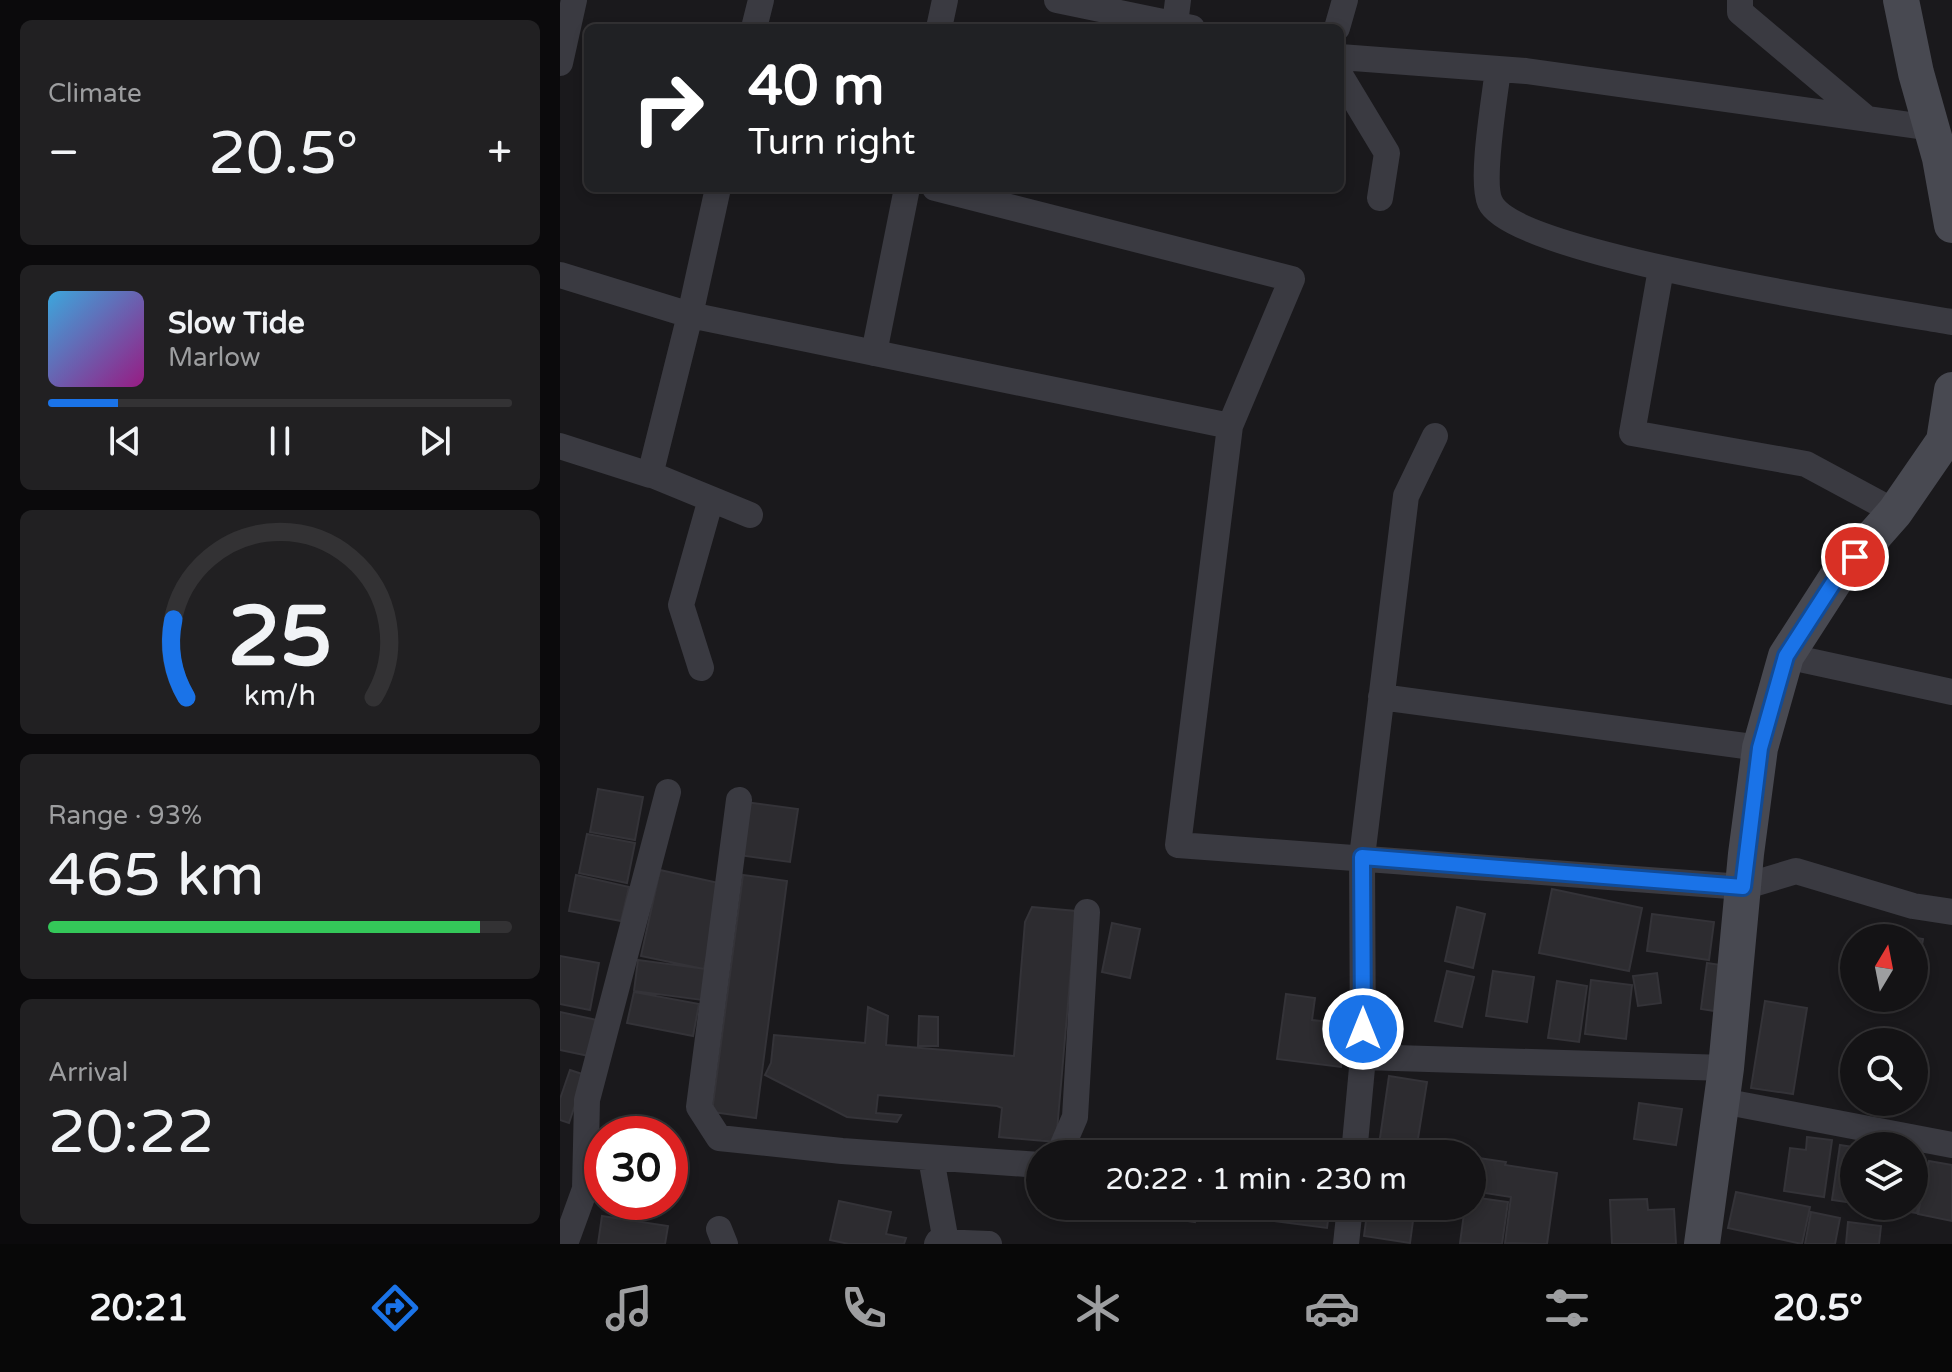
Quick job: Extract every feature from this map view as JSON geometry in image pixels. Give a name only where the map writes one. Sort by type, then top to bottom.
[{"type":"main road","points":[[1901,0],[1916,73],[1940,158],[1952,225]]},
{"type":"main road","points":[[1702,1244],[1724,1085],[1760,748],[1786,656],[1835,580],[1895,512],[1944,441],[1952,390]]},
{"type":"street","points":[[560,63],[574,0]]},
{"type":"street","points":[[755,24],[761,0]]},
{"type":"street","points":[[940,24],[945,0]]},
{"type":"street","points":[[1057,0],[1182,17]]},
{"type":"street","points":[[1338,24],[1345,0]]},
{"type":"street","points":[[1740,0],[1740,12],[1867,119]]},
{"type":"street","points":[[1344,57],[1498,69],[1932,128]]},
{"type":"street","points":[[1498,69],[1485,179],[1490,204],[1530,232],[1661,269],[1952,322]]},
{"type":"street","points":[[1344,82],[1387,153],[1380,198]]},
{"type":"street","points":[[650,474],[717,192]]},
{"type":"street","points":[[874,353],[906,192]]},
{"type":"street","points":[[951,192],[1292,279],[1230,426],[1178,845],[1743,887],[1796,871],[1913,906],[1952,912]]},
{"type":"street","points":[[1661,269],[1632,433],[1806,464],[1895,512]]},
{"type":"street","points":[[560,275],[690,315],[1230,426]]},
{"type":"street","points":[[1355,1140],[1363,1057],[1362,857],[1406,496],[1435,436]]},
{"type":"street","points":[[560,446],[650,474],[750,515]]},
{"type":"street","points":[[701,668],[681,605],[711,499]]},
{"type":"street","points":[[1786,656],[1952,692]]},
{"type":"street","points":[[1381,697],[1760,748]]},
{"type":"street","points":[[565,1244],[585,1189],[587,1100],[668,792]]},
{"type":"street","points":[[739,800],[699,1107],[719,1138],[1026,1164]]},
{"type":"street","points":[[1065,1140],[1075,1117],[1087,912]]},
{"type":"street","points":[[1363,1057],[1724,1085],[1952,1145]]},
{"type":"street","points":[[931,1158],[942,1243],[989,1244]]},
{"type":"street","points":[[1346,1244],[1349,1220]]},
{"type":"building","points":[[598,789],[643,797],[635,840],[590,832]]},
{"type":"building","points":[[745,802],[798,809],[790,862],[738,855]]},
{"type":"building","points":[[587,834],[635,843],[627,883],[579,873]]},
{"type":"building","points":[[660,870],[723,884],[704,969],[641,956]]},
{"type":"building","points":[[576,875],[629,887],[621,921],[569,911]]},
{"type":"building","points":[[743,875],[787,881],[756,1118],[712,1112]]},
{"type":"building","points":[[1552,889],[1642,908],[1629,971],[1539,953]]},
{"type":"building","points":[[1032,907],[1076,911],[1056,1140],[999,1137],[1002,1108],[997,1106],[878,1095],[876,1113],[901,1115],[897,1122],[847,1117],[765,1075],[771,1063],[774,1035],[865,1043],[868,1007],[888,1016],[886,1045],[1014,1056],[1025,922]]},
{"type":"building","points":[[1457,907],[1485,914],[1473,968],[1445,961]]},
{"type":"building","points":[[1652,914],[1714,922],[1709,960],[1647,951]]},
{"type":"building","points":[[1112,923],[1140,929],[1130,978],[1102,972]]},
{"type":"building","points":[[560,956],[599,963],[590,1010],[560,1004]]},
{"type":"building","points":[[638,960],[706,969],[702,1000],[634,991]]},
{"type":"building","points":[[1707,963],[1728,966],[1721,1012],[1701,1009]]},
{"type":"building","points":[[1447,971],[1474,977],[1462,1027],[1435,1021]]},
{"type":"building","points":[[1493,971],[1534,977],[1527,1022],[1486,1016]]},
{"type":"building","points":[[1657,973],[1661,1003],[1638,1006],[1633,976]]},
{"type":"building","points":[[1591,980],[1632,985],[1626,1039],[1585,1034]]},
{"type":"building","points":[[1557,981],[1587,986],[1579,1042],[1548,1038]]},
{"type":"building","points":[[634,992],[699,1004],[693,1036],[627,1023]]},
{"type":"building","points":[[1286,994],[1315,998],[1312,1020],[1347,1024],[1341,1067],[1277,1059]]},
{"type":"building","points":[[1765,1001],[1807,1008],[1793,1094],[1751,1088]]},
{"type":"building","points":[[560,1012],[597,1020],[589,1056],[560,1050]]},
{"type":"building","points":[[919,1016],[938,1017],[938,1046],[918,1046]]},
{"type":"building","points":[[570,1070],[585,1075],[569,1123],[560,1120],[560,1099]]},
{"type":"building","points":[[1389,1076],[1427,1082],[1418,1140],[1380,1140]]},
{"type":"building","points":[[1639,1103],[1682,1109],[1676,1145],[1634,1139]]},
{"type":"building","points":[[1807,1137],[1832,1140],[1824,1197],[1784,1191],[1790,1148],[1806,1150]]},
{"type":"building","points":[[1840,1145],[1840,1201],[1832,1200]]},
{"type":"building","points":[[1486,1159],[1557,1173],[1547,1244],[1505,1243],[1511,1197],[1486,1193]]},
{"type":"building","points":[[1929,1161],[1952,1165],[1952,1221],[1928,1216]]},
{"type":"building","points":[[1736,1192],[1810,1207],[1802,1244],[1728,1228]]},
{"type":"building","points":[[1486,1199],[1508,1202],[1502,1244],[1460,1243],[1463,1220],[1486,1220]]},
{"type":"building","points":[[1647,1199],[1648,1210],[1674,1209],[1676,1244],[1612,1244],[1610,1200]]},
{"type":"building","points":[[839,1201],[891,1212],[886,1234],[906,1238],[904,1244],[849,1244],[830,1240]]},
{"type":"building","points":[[1811,1212],[1840,1218],[1835,1244],[1805,1244]]},
{"type":"building","points":[[601,1220],[628,1220],[668,1226],[665,1244],[598,1244]]},
{"type":"building","points":[[1267,1220],[1328,1220],[1327,1228]]},
{"type":"building","points":[[1366,1220],[1413,1220],[1410,1243],[1364,1236]]},
{"type":"building","points":[[1848,1222],[1881,1226],[1879,1244],[1846,1244]]},
{"type":"route","points":[[1363,1029],[1362,857],[1743,887],[1760,748],[1786,656],[1835,580],[1855,557]]}]
